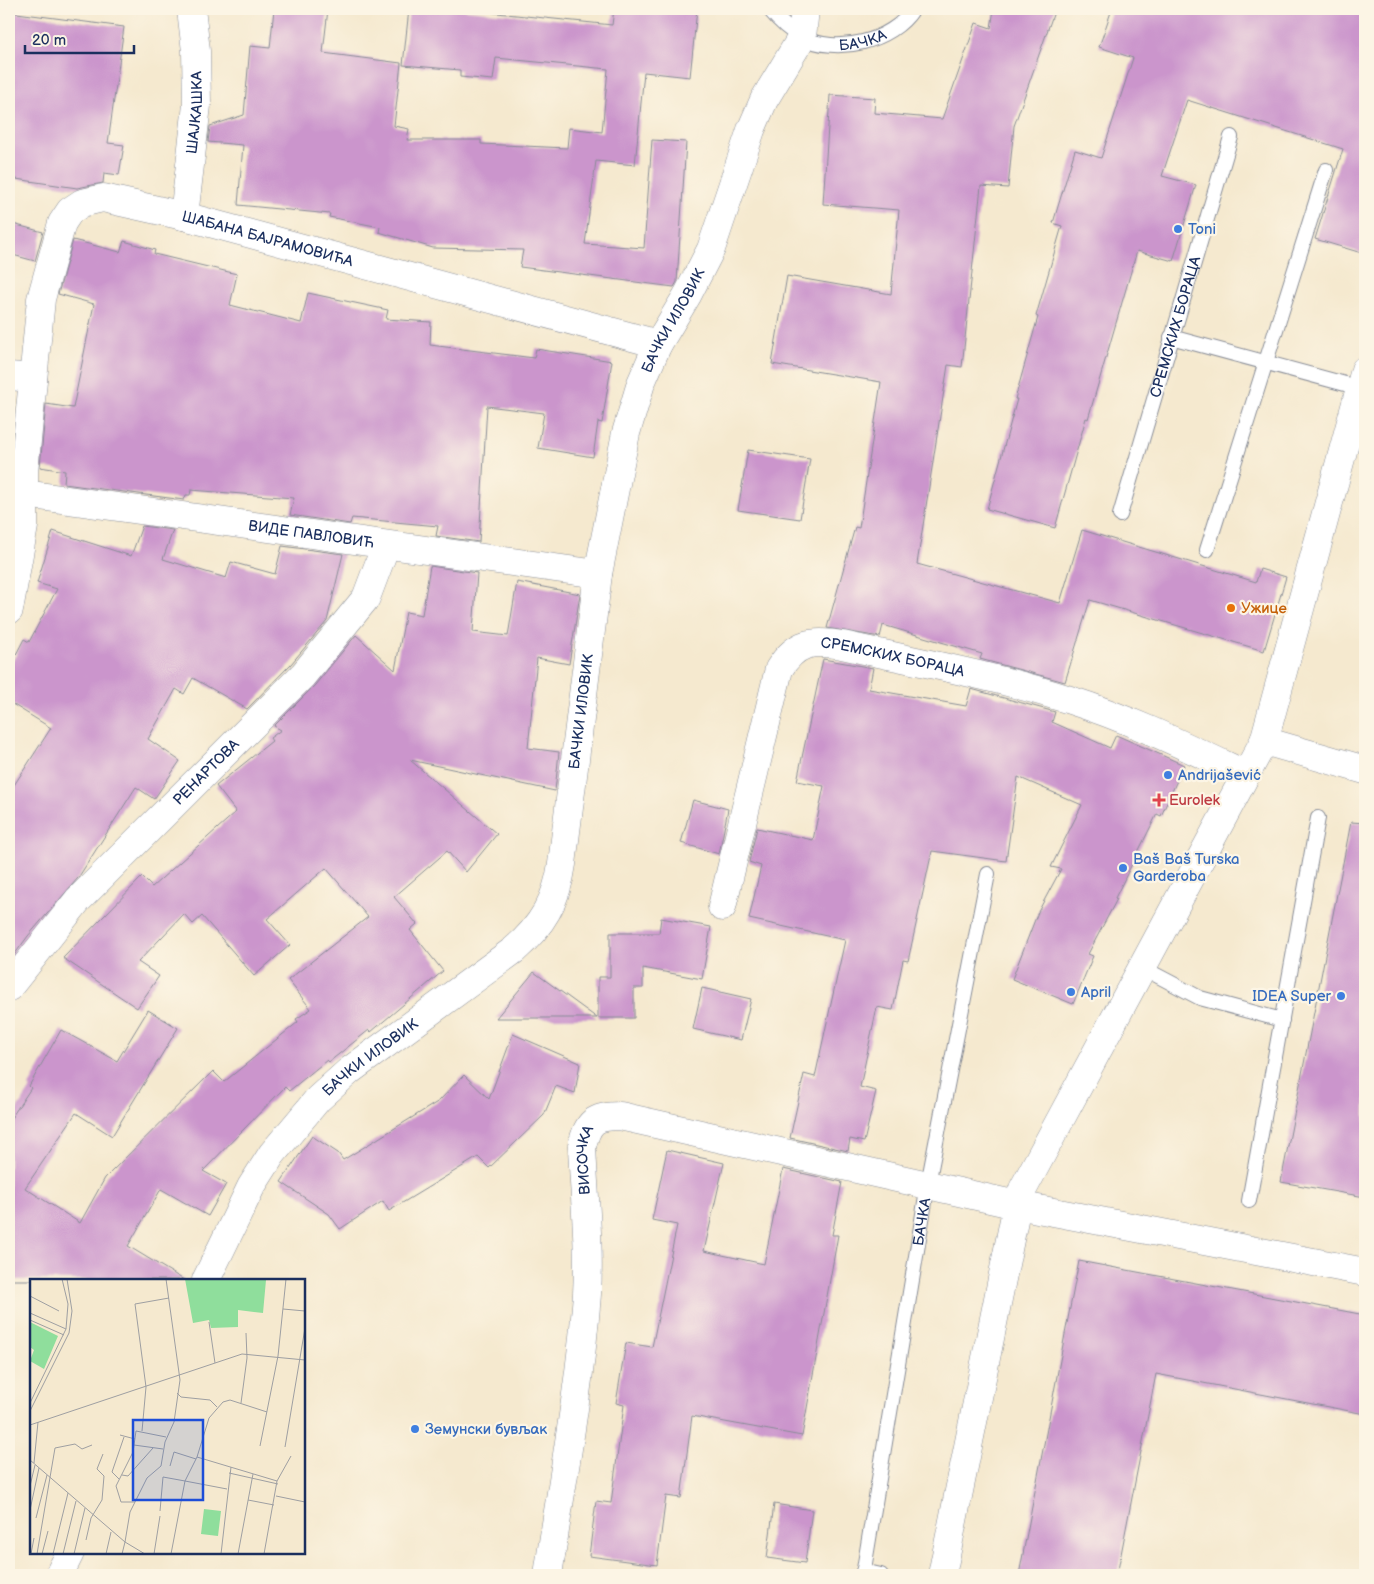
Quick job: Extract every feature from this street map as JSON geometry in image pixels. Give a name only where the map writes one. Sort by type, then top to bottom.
[{"type":"street","name":"ШАЈКАШКА","points":[[184,216],[197,105],[196,51],[191,9]]},
{"type":"street","points":[[802,38],[805,9]]},
{"type":"street","name":"БАЧКИ ИЛОВИК","points":[[206,1279],[256,1179],[272,1154],[318,1099],[349,1071],[514,950],[531,935],[545,917],[559,884],[598,574],[626,433],[641,384],[658,344],[688,294],[711,249],[751,130],[764,100],[802,38]]},
{"type":"street","name":"ШАБАНА БАЈРАМОВИЋА","points":[[9,610],[21,550],[25,494],[21,377],[47,272],[62,223],[70,211],[82,203],[103,198],[184,216],[658,344]]},
{"type":"street","points":[[942,1575],[1017,1205],[1023,1189],[1141,967],[1244,774],[1264,741],[1363,379]]},
{"type":"street","name":"ВИДЕ ПАВЛОВИЋ","points":[[25,494],[598,574]]},
{"type":"street","name":"РЕНАРТОВА","points":[[9,987],[78,900],[303,675],[366,598],[386,545]]},
{"type":"street","name":"СРЕМСКИХ БОРАЦА","points":[[722,907],[779,669],[797,647],[809,643],[842,645],[1024,687],[1070,700],[1141,727],[1244,774]]},
{"type":"street","points":[[1264,741],[1365,770]]},
{"type":"street","name":"ВИСОЧКА","points":[[548,1575],[579,1374],[588,1263],[582,1146],[586,1132],[594,1120],[606,1116],[620,1116],[1017,1205]]},
{"type":"street","points":[[1017,1205],[1365,1272]]},
{"type":"street","points":[[59,1575],[70,1554]]},
{"type":"lane","name":"БАЧКА","points":[[769,9],[781,24],[802,38],[838,44],[877,39],[900,25],[913,9]]},
{"type":"lane","name":"СРЕМСКИХ БОРАЦА","points":[[1120,515],[1231,137]]},
{"type":"lane","points":[[1207,550],[1326,170]]},
{"type":"lane","points":[[1171,337],[1265,364],[1363,379]]},
{"type":"lane","points":[[1250,1201],[1318,818]]},
{"type":"lane","name":"БАЧКА","points":[[882,1575],[863,1573],[928,1184],[988,874]]},
{"type":"lane","points":[[1141,967],[1200,998],[1282,1020]]},
{"type":"building","points":[[274,9],[328,9],[323,53],[401,63],[394,126],[409,129],[407,140],[481,140],[481,144],[567,148],[569,128],[602,132],[608,69],[496,58],[493,80],[460,77],[460,70],[403,65],[409,9],[458,9],[612,25],[614,9],[697,9],[690,77],[644,72],[635,165],[596,161],[585,244],[644,248],[652,140],[686,142],[677,282],[674,287],[520,267],[523,250],[433,248],[379,232],[380,227],[329,217],[330,214],[238,205],[243,145],[208,142],[210,126],[244,115],[250,46],[270,48]]},
{"type":"building","points":[[994,9],[1055,9],[1014,126],[1008,188],[981,186],[962,367],[948,365],[917,564],[1060,603],[1082,530],[1256,582],[1260,569],[1286,577],[1264,651],[1090,600],[1065,682],[980,659],[982,654],[883,625],[880,637],[827,628],[855,527],[859,528],[881,382],[772,364],[787,276],[891,294],[899,210],[823,204],[830,95],[875,98],[874,113],[942,119],[976,23],[991,28]]},
{"type":"building","points":[[1112,9],[1365,9],[1365,254],[1315,239],[1343,149],[1187,100],[1162,176],[1196,185],[1173,261],[1137,251],[1055,528],[987,509],[1038,317],[1036,316],[1062,226],[1053,223],[1075,150],[1101,158],[1133,58],[1099,47]]},
{"type":"building","points":[[9,12],[124,27],[108,143],[124,145],[119,175],[104,173],[103,183],[77,188],[9,178]]},
{"type":"building","points":[[9,223],[43,232],[35,261],[9,254]]},
{"type":"building","points":[[73,240],[120,252],[124,241],[155,250],[154,254],[237,274],[230,305],[301,323],[308,293],[388,310],[386,319],[431,322],[430,345],[534,358],[536,349],[612,361],[602,423],[598,422],[593,457],[538,448],[544,413],[487,406],[479,542],[436,536],[438,526],[352,518],[350,524],[290,515],[294,498],[191,490],[190,495],[186,495],[184,500],[64,484],[65,471],[40,467],[46,404],[73,408],[94,304],[58,294]]},
{"type":"building","points":[[748,450],[810,459],[800,519],[738,510]]},
{"type":"building","points":[[142,526],[173,530],[163,559],[226,578],[231,562],[275,574],[282,546],[343,554],[327,621],[291,664],[247,709],[193,678],[184,694],[176,689],[148,739],[180,761],[154,799],[136,787],[78,878],[28,936],[9,962],[9,793],[51,728],[9,702],[9,668],[24,639],[29,642],[57,589],[37,583],[53,531],[131,556]]},
{"type":"building","points":[[430,566],[477,573],[473,632],[508,636],[517,582],[580,594],[569,664],[537,658],[528,748],[559,752],[555,791],[410,760],[497,834],[466,872],[447,851],[394,897],[417,924],[410,930],[443,971],[371,1032],[369,1030],[329,1062],[327,1060],[289,1091],[285,1087],[203,1171],[226,1184],[208,1216],[161,1189],[128,1246],[182,1279],[9,1280],[9,1121],[31,1088],[29,1086],[61,1030],[117,1061],[148,1010],[178,1028],[112,1136],[76,1113],[25,1188],[80,1223],[105,1178],[213,1071],[224,1082],[298,1022],[296,1019],[311,1009],[288,980],[368,917],[326,868],[267,919],[290,945],[254,976],[202,916],[193,924],[184,914],[138,962],[159,976],[137,1008],[63,958],[142,877],[152,887],[236,812],[216,786],[272,741],[270,738],[281,730],[274,726],[315,685],[356,635],[395,670],[406,612],[422,615]]},
{"type":"building","points":[[823,659],[873,668],[869,689],[966,706],[971,689],[1055,712],[1052,722],[1110,748],[1116,735],[1184,765],[1161,816],[1157,814],[1115,898],[1117,899],[1088,954],[1093,956],[1073,1004],[1012,979],[1038,912],[1061,869],[1051,867],[1082,805],[1018,777],[1006,861],[932,851],[908,961],[903,960],[893,1010],[877,1007],[860,1087],[876,1091],[864,1142],[850,1139],[848,1151],[790,1138],[804,1074],[815,1077],[845,940],[749,919],[761,866],[749,862],[757,828],[813,840],[824,786],[797,781]]},
{"type":"building","points":[[693,800],[728,809],[719,854],[681,843]]},
{"type":"building","name":"IDEA Super","points":[[1351,822],[1365,823],[1365,1197],[1281,1182]]},
{"type":"building","points":[[661,918],[711,927],[702,979],[643,968],[643,988],[634,988],[634,1018],[598,1018],[598,977],[610,977],[610,933],[659,933]]},
{"type":"building","points":[[534,972],[597,1018],[496,1018]]},
{"type":"building","points":[[702,988],[751,999],[741,1040],[693,1029]]},
{"type":"building","points":[[513,1034],[580,1063],[575,1093],[556,1086],[544,1115],[489,1168],[478,1157],[389,1211],[383,1201],[340,1229],[329,1214],[281,1182],[312,1136],[338,1153],[343,1160],[439,1101],[464,1075],[489,1099]]},
{"type":"building","points":[[667,1150],[724,1163],[704,1251],[764,1264],[783,1169],[842,1182],[832,1235],[838,1235],[802,1436],[692,1416],[681,1498],[666,1496],[657,1565],[589,1556],[596,1501],[611,1503],[624,1405],[616,1403],[626,1343],[652,1347],[677,1225],[652,1220]]},
{"type":"building","points":[[1079,1261],[1365,1315],[1365,1414],[1156,1374],[1117,1575],[1019,1575]]},
{"type":"building","points":[[774,1504],[812,1510],[805,1563],[767,1558]]},
{"type":"place","name":"Toni","points":[[1178,229]]},
{"type":"place","name":"Ужице","points":[[1231,608]]},
{"type":"place","name":"Andrijašević","points":[[1168,775]]},
{"type":"place","name":"Eurolek","points":[[1159,800]]},
{"type":"place","name":"Baš Baš Turska Garderoba","points":[[1123,868]]},
{"type":"place","name":"April","points":[[1071,992]]},
{"type":"place","name":"IDEA Super","points":[[1341,996]]},
{"type":"place","name":"Земунски бувљак","points":[[415,1429]]}]
